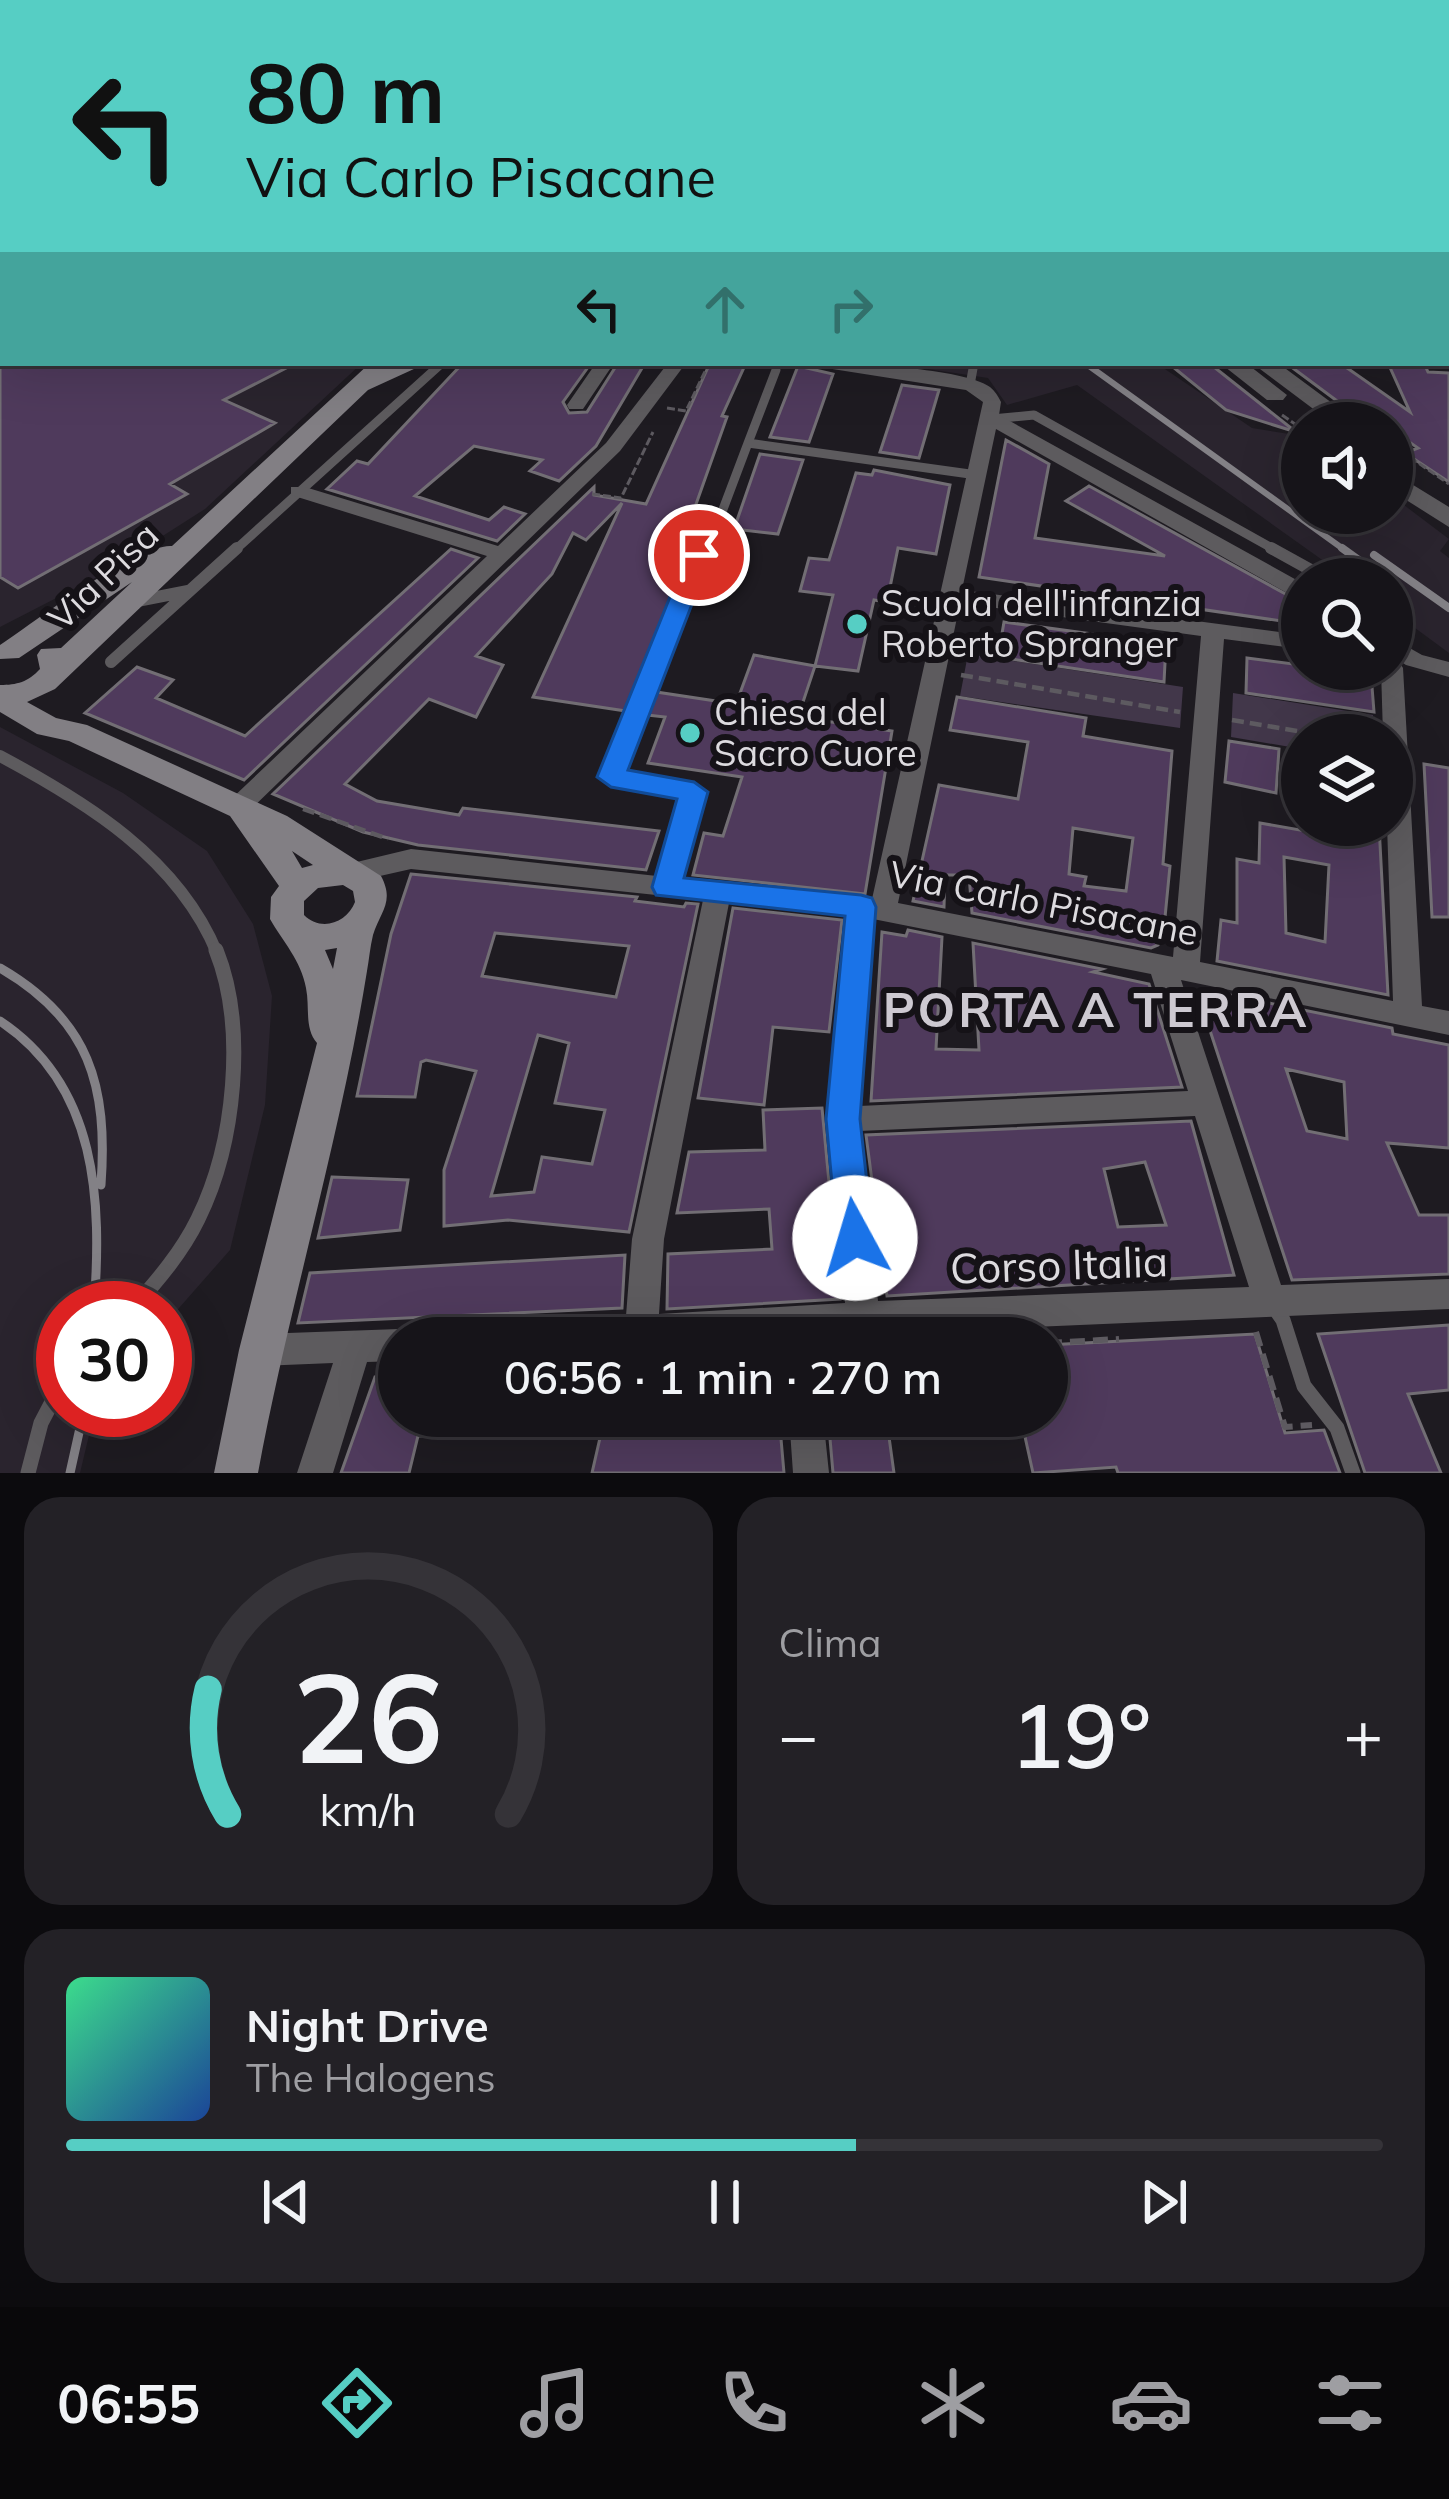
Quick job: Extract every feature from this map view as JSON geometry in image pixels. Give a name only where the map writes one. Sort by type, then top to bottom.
[{"type":"main road","name":"Via Pisa","points":[[53,674],[380,366]]},
{"type":"main road","name":"Via Pisa","points":[[362,386],[409,366]]},
{"type":"main road","name":"Via Pisa","points":[[4,654],[96,592],[199,533]]},
{"type":"main road","points":[[4,654],[41,649],[54,657],[53,674],[64,718],[76,732]]},
{"type":"main road","points":[[0,697],[34,690],[53,674]]},
{"type":"main road","points":[[0,697],[48,727],[76,732],[276,824],[369,885],[373,895],[373,906],[358,926],[344,1007],[260,1350],[236,1473]]},
{"type":"main road","points":[[237,808],[283,862],[296,887]]},
{"type":"main road","points":[[349,873],[321,874],[296,887],[285,908],[292,928],[302,934],[331,937],[358,926]]},
{"type":"main road","points":[[302,934],[322,985],[328,1059]]},
{"type":"street","points":[[576,405],[603,366]]},
{"type":"street","points":[[237,808],[614,447],[675,366]]},
{"type":"street","points":[[863,1317],[843,1119],[872,908],[991,419],[989,396],[972,374],[866,366]]},
{"type":"street","points":[[1235,366],[1286,402]]},
{"type":"street","points":[[1267,366],[1318,402]]},
{"type":"street","points":[[991,419],[1281,580]]},
{"type":"street","points":[[1413,476],[1447,510]]},
{"type":"street","points":[[1413,490],[1447,510]]},
{"type":"street","points":[[298,491],[502,554]]},
{"type":"street","points":[[948,596],[1281,639]]},
{"type":"street","points":[[1213,630],[1175,969],[1206,1103],[1270,1301]]},
{"type":"street","points":[[1413,661],[1449,670]]},
{"type":"street","points":[[1399,690],[1408,1014]]},
{"type":"street","points":[[667,887],[694,792]]},
{"type":"street","name":"Via Carlo Pisacane","points":[[349,873],[411,860],[872,908],[1449,1023]]},
{"type":"street","points":[[641,1317],[649,1239],[718,893]]},
{"type":"street","points":[[843,1119],[1206,1103]]},
{"type":"street","name":"Corso Italia","points":[[863,1317],[1449,1294]]},
{"type":"street","points":[[260,1350],[378,1346]]},
{"type":"street","points":[[315,1473],[355,1348]]},
{"type":"street","points":[[808,1437],[811,1473]]},
{"type":"lane","points":[[111,662],[439,366]]},
{"type":"lane","points":[[722,512],[776,370]]},
{"type":"lane","points":[[991,419],[1034,416],[1289,558]]},
{"type":"lane","points":[[748,443],[977,475]]},
{"type":"lane","points":[[694,792],[611,777],[699,555]]},
{"type":"lane","points":[[130,602],[193,590]]},
{"type":"lane","points":[[0,757],[56,785],[142,844],[209,937],[229,983],[235,1049],[224,1135],[198,1227],[158,1281]]},
{"type":"lane","points":[[1270,1301],[1282,1320],[1304,1386],[1337,1428],[1353,1473]]},
{"type":"lane","points":[[28,1473],[37,1437]]},
{"type":"path","points":[[665,408],[686,411],[708,366]]},
{"type":"path","points":[[583,493],[621,498],[656,426]]},
{"type":"path","points":[[1413,459],[1449,484]]},
{"type":"path","points":[[957,674],[1186,713]]},
{"type":"path","points":[[1228,719],[1281,728]]},
{"type":"path","points":[[286,802],[363,833],[403,842]]},
{"type":"path","points":[[1234,1333],[1257,1332],[1286,1427],[1322,1424]]},
{"type":"path","points":[[1068,1342],[1141,1338]]},
{"type":"shaded area","points":[[0,366],[359,366],[205,509],[103,574],[0,627]]},
{"type":"shaded area","points":[[908,366],[1160,366],[1252,428],[1281,433],[1281,530],[1077,385],[1007,405],[988,378]]},
{"type":"shaded area","points":[[1413,512],[1449,539],[1440,551],[1449,558],[1449,653],[1413,626],[1413,558],[1320,558],[1286,534],[1413,534]]},
{"type":"shaded area","points":[[968,654],[1183,687],[1180,728],[960,696]]},
{"type":"shaded area","points":[[1233,693],[1367,714],[1281,714],[1281,745],[1231,737]]},
{"type":"shaded area","points":[[0,727],[123,793],[207,851],[253,924],[272,996],[265,1105],[230,1250],[192,1293],[192,1281],[36,1281],[36,1437],[89,1437],[80,1473],[0,1473]]},
{"type":"building","points":[[0,366],[290,366],[224,400],[275,423],[170,484],[187,494],[18,588],[0,577]]},
{"type":"building","points":[[460,366],[589,366],[563,402],[569,413],[587,412],[616,366],[643,366],[596,446],[559,481],[530,471],[542,460],[474,446],[415,496],[489,520],[504,507],[525,514],[497,541],[327,489],[357,461],[368,464]]},
{"type":"building","points":[[709,366],[745,366],[722,416],[727,417],[689,524],[680,522],[655,577],[678,580],[626,711],[533,697],[622,503],[586,540],[573,533],[552,574],[476,656],[503,665],[476,717],[429,699],[345,784],[377,801],[459,815],[463,808],[659,831],[646,870],[418,845],[363,832],[273,794],[594,487],[594,495],[646,504]]},
{"type":"building","points":[[798,366],[833,374],[809,442],[770,437]]},
{"type":"building","points":[[1172,366],[1213,366],[1281,420],[1281,427],[1226,410]]},
{"type":"building","points":[[1290,366],[1344,366],[1396,402],[1338,402]]},
{"type":"building","points":[[1389,366],[1425,366],[1428,372],[1449,373],[1449,482],[1413,458],[1413,450],[1418,448],[1413,445],[1413,402],[1406,402]]},
{"type":"building","points":[[902,385],[939,390],[919,458],[880,452]]},
{"type":"building","points":[[1006,440],[1049,464],[1035,538],[1165,556],[1066,501],[1089,486],[1281,591],[1281,621],[979,577]]},
{"type":"building","points":[[760,454],[803,460],[778,534],[734,529]]},
{"type":"building","points":[[874,470],[950,485],[936,554],[898,548],[887,602],[874,600],[858,671],[815,666],[833,595],[800,591],[809,558],[829,560],[856,473],[872,475]]},
{"type":"building","points":[[451,549],[478,558],[244,780],[85,713],[137,667],[173,680],[156,698],[245,736]]},
{"type":"building","points":[[1004,622],[1166,644],[1164,682],[998,657]]},
{"type":"building","points":[[754,655],[815,666],[798,717],[892,731],[865,894],[693,875],[704,833],[723,836],[742,777],[648,763],[665,717],[647,715],[656,692],[736,704]]},
{"type":"building","points":[[1247,658],[1281,662],[1281,690],[1372,690],[1374,712],[1246,693]]},
{"type":"building","points":[[957,697],[1086,718],[1083,736],[1172,751],[1163,864],[1170,866],[1163,938],[1158,945],[1151,948],[972,913],[969,875],[945,875],[944,907],[913,901],[939,785],[1018,799],[1028,742],[950,730]],"holes":[[[1073,828],[1133,838],[1126,891],[1084,886],[1086,877],[1069,874]]]},
{"type":"building","points":[[1229,741],[1279,749],[1276,793],[1225,782]]},
{"type":"building","points":[[1424,764],[1449,768],[1449,917],[1432,917]]},
{"type":"building","points":[[1260,823],[1281,827],[1281,846],[1380,846],[1388,995],[1217,961],[1221,920],[1237,923],[1237,859],[1259,863]],"holes":[[[1284,857],[1329,865],[1325,942],[1286,933]]]},
{"type":"building","points":[[411,874],[637,897],[635,901],[684,907],[698,904],[629,1232],[508,1220],[444,1226],[444,1170],[476,1071],[426,1060],[421,1062],[415,1097],[357,1096],[391,934]],"holes":[[[495,933],[629,946],[616,997],[482,976]],[[538,1035],[569,1043],[555,1103],[605,1110],[592,1164],[542,1157],[534,1192],[491,1196]]]},
{"type":"building","points":[[733,908],[842,920],[829,1032],[773,1027],[764,1105],[698,1098]]},
{"type":"building","points":[[908,930],[942,937],[936,1049],[979,1050],[973,943],[1102,969],[1093,972],[1149,984],[1182,1087],[871,1101],[882,932],[906,936]]},
{"type":"building","points":[[1215,992],[1392,1028],[1393,1034],[1449,1045],[1449,1148],[1387,1143],[1419,1215],[1449,1215],[1449,1274],[1292,1280],[1198,994],[1214,997]],"holes":[[[1286,1069],[1344,1082],[1347,1139],[1307,1131]]]},
{"type":"building","points":[[822,1108],[840,1299],[667,1309],[668,1254],[772,1249],[769,1209],[677,1213],[689,1152],[765,1150],[763,1110]]},
{"type":"building","points":[[1191,1121],[1234,1275],[887,1296],[866,1135]],"holes":[[[1145,1162],[1166,1225],[1118,1227],[1104,1169]]]},
{"type":"building","points":[[332,1177],[408,1180],[400,1230],[318,1238]]},
{"type":"building","points":[[625,1255],[622,1308],[298,1323],[310,1273]]},
{"type":"building","points":[[1449,1325],[1449,1390],[1408,1394],[1441,1473],[1365,1473],[1318,1334]]},
{"type":"building","points":[[1255,1334],[1285,1433],[1324,1430],[1340,1473],[1118,1473],[1116,1467],[1033,1473],[1025,1437],[1068,1437],[1068,1344]]},
{"type":"building","points":[[375,1377],[378,1437],[418,1437],[409,1473],[341,1473]]},
{"type":"building","points":[[600,1437],[781,1437],[784,1473],[592,1473]]},
{"type":"building","points":[[830,1437],[889,1437],[894,1473],[833,1473]]},
{"type":"railway","points":[[1089,366],[1346,551]]},
{"type":"railway","points":[[1342,548],[1356,558]]},
{"type":"railway","points":[[1374,555],[1449,608]]},
{"type":"railway","points":[[0,968],[55,1010],[87,1059],[101,1117],[101,1185]]},
{"type":"railway","points":[[0,1021],[33,1048],[57,1078],[75,1112],[94,1187],[95,1281]]},
{"type":"railway","points":[[70,1473],[78,1437]]},
{"type":"place","name":"Scuola dell'infanzia Roberto Spranger","points":[[857,624]]},
{"type":"place","name":"Chiesa del Sacro Cuore","points":[[690,733]]},
{"type":"district","name":"PORTA A TERRA","points":[[1096,1010]]},
{"type":"route","points":[[699,555],[611,777],[694,792],[667,887],[861,907],[843,1119],[855,1238]]}]
